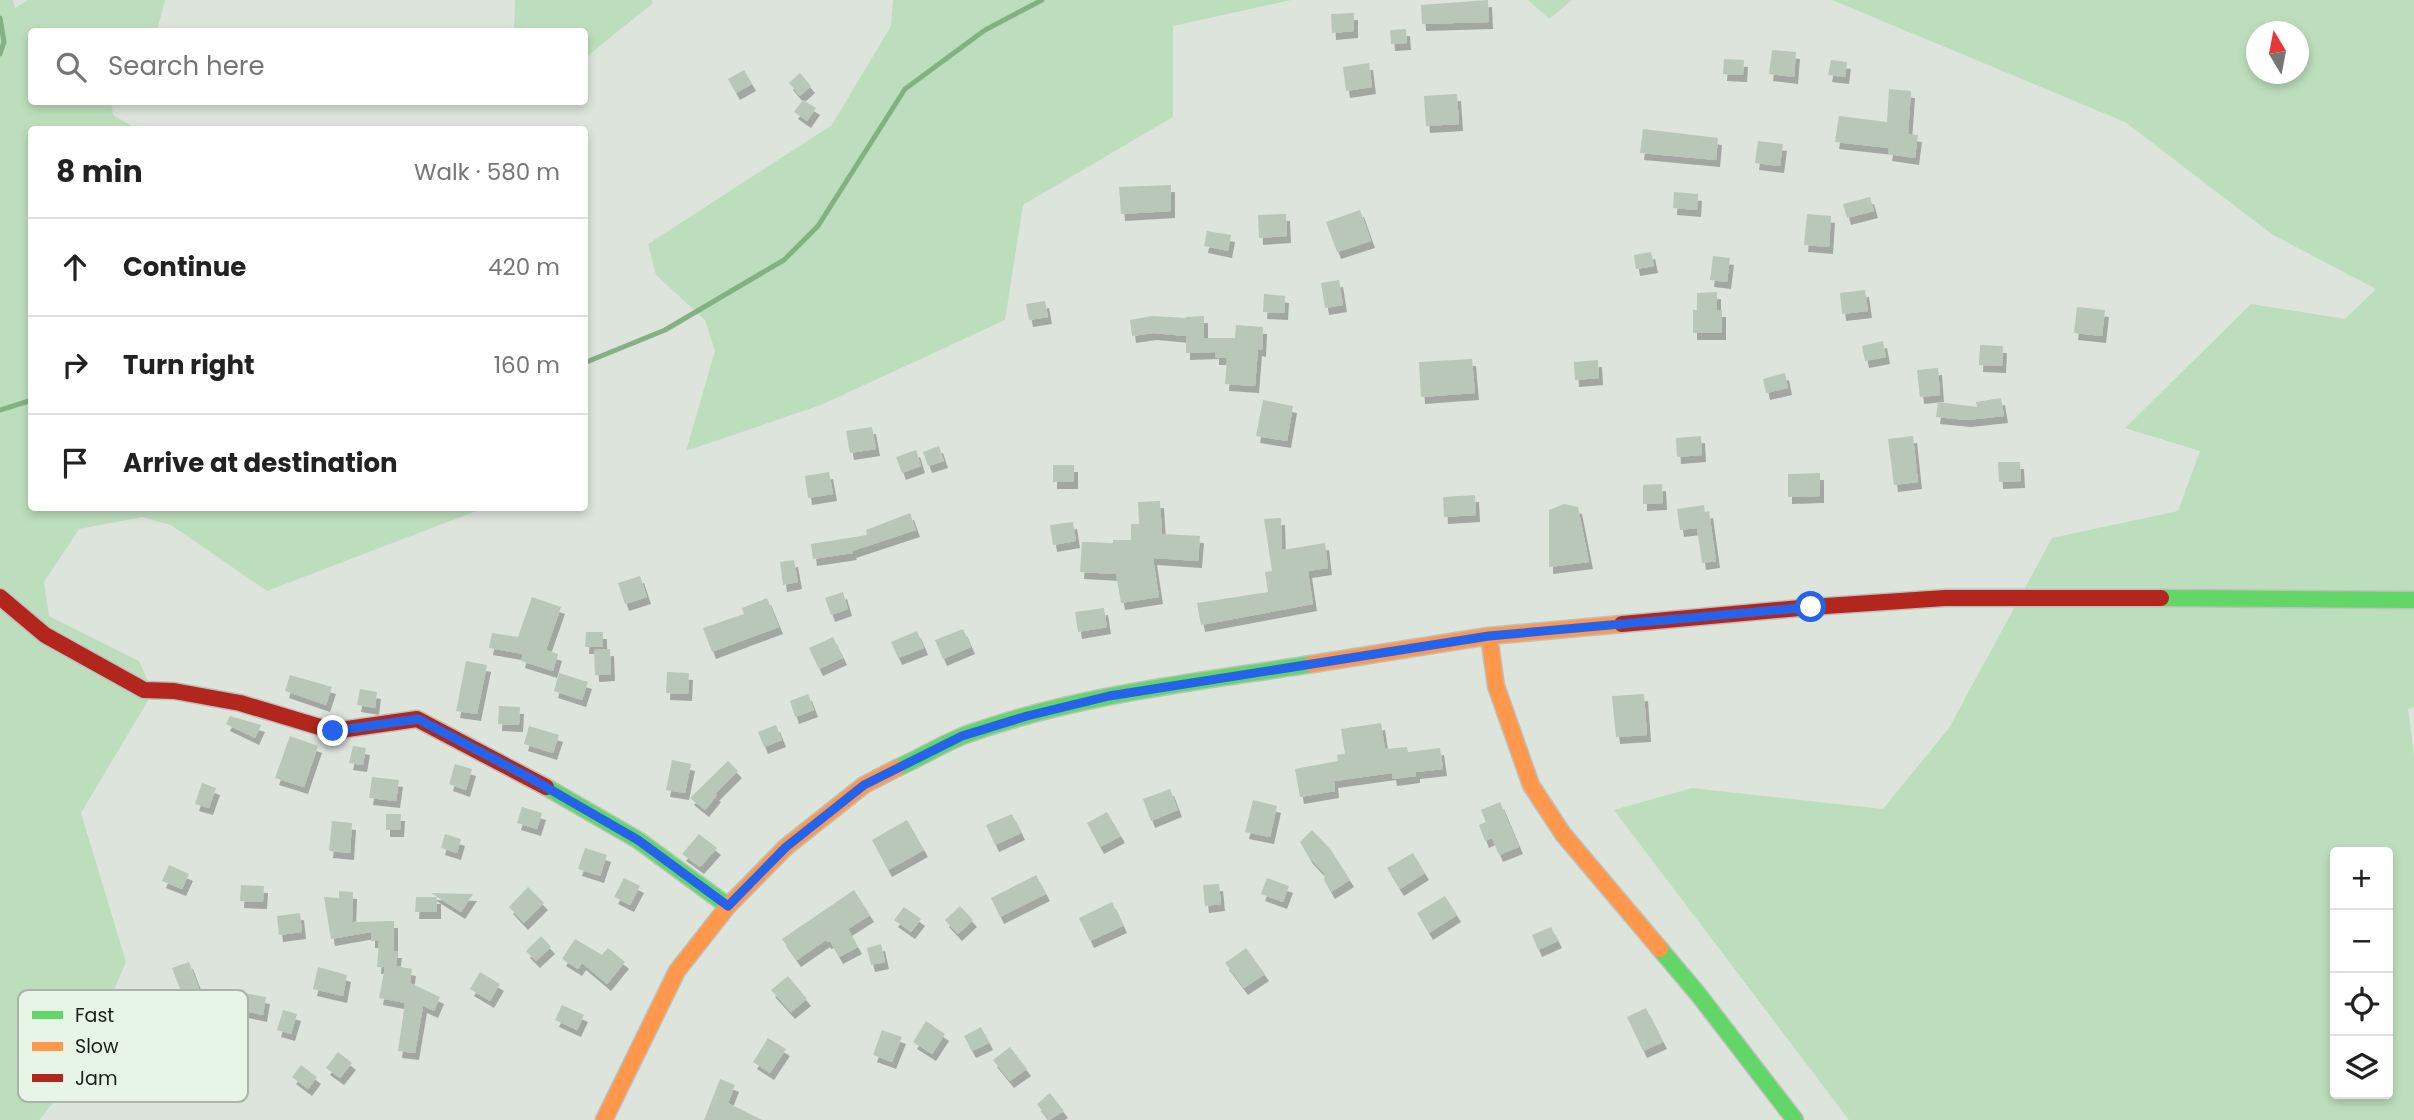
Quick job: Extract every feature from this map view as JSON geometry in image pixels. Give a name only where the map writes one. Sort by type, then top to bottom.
[{"type":"main road","points":[[0,597],[45,635],[144,690],[174,691],[240,704],[333,731],[418,719],[532,779],[638,840],[728,906]]},
{"type":"main road","points":[[604,1120],[677,971],[728,906],[786,847],[864,785],[962,736],[1027,716],[1109,696],[1489,636],[1811,607],[1945,598],[2414,600]]},
{"type":"main road","points":[[1489,636],[1496,686],[1531,785],[1563,834],[1699,994],[1795,1120]]},
{"type":"green space","points":[[0,0],[13,0],[15,8],[28,0],[165,0],[158,28],[28,28],[28,105],[111,105],[113,115],[132,126],[28,126],[28,511],[476,511],[267,591],[171,525],[142,517],[79,529],[44,582],[49,616],[139,661],[153,692],[81,813],[126,962],[114,990],[18,990],[18,1102],[54,1102],[39,1120],[0,1120]]},
{"type":"green space","points":[[515,0],[652,0],[653,3],[588,56],[588,28],[514,28]]},
{"type":"green space","points":[[893,0],[1291,0],[1173,26],[1173,117],[1023,205],[1005,320],[821,405],[686,451],[715,351],[705,320],[656,275],[648,244],[832,125],[891,26]]},
{"type":"green space","points":[[1528,0],[1572,0],[1549,19]]},
{"type":"green space","points":[[1832,0],[2414,0],[2414,707],[2408,709],[2414,754],[2414,1120],[1849,1120],[1614,810],[1692,788],[1883,809],[1949,728],[2052,538],[2178,511],[2200,451],[2125,428],[2251,304],[2345,319],[2376,289],[2273,235],[2125,122]]},
{"type":"building","points":[[1488,0],[1489,22],[1422,24],[1421,5]]},
{"type":"building","points":[[1354,13],[1354,31],[1332,33],[1331,14]]},
{"type":"building","points":[[1406,29],[1407,43],[1391,44],[1390,30]]},
{"type":"building","points":[[1772,50],[1796,52],[1794,77],[1769,74]]},
{"type":"building","points":[[1724,59],[1744,60],[1743,75],[1723,74]]},
{"type":"building","points":[[1831,60],[1847,62],[1845,77],[1828,75]]},
{"type":"building","points":[[1369,63],[1372,87],[1346,91],[1343,67]]},
{"type":"building","points":[[744,70],[752,84],[736,93],[728,79]]},
{"type":"building","points":[[800,73],[811,86],[800,96],[789,83]]},
{"type":"building","points":[[1889,89],[1911,91],[1908,134],[1918,135],[1915,158],[1888,154],[1889,148],[1835,142],[1839,116],[1887,122]]},
{"type":"building","points":[[1457,94],[1459,124],[1426,126],[1424,96]]},
{"type":"building","points":[[803,100],[816,108],[807,121],[794,112]]},
{"type":"building","points":[[1643,129],[1718,138],[1716,160],[1640,153]]},
{"type":"building","points":[[1758,141],[1783,144],[1780,166],[1755,163]]},
{"type":"building","points":[[1171,185],[1171,211],[1121,214],[1119,187]]},
{"type":"building","points":[[1674,192],[1698,194],[1697,210],[1673,208]]},
{"type":"building","points":[[1870,197],[1874,211],[1847,218],[1843,204]]},
{"type":"building","points":[[1360,210],[1371,241],[1337,252],[1326,222]]},
{"type":"building","points":[[1286,214],[1287,236],[1259,238],[1258,215]]},
{"type":"building","points":[[1807,214],[1831,216],[1829,247],[1804,245]]},
{"type":"building","points":[[1207,231],[1231,235],[1228,251],[1204,246]]},
{"type":"building","points":[[1651,252],[1654,266],[1636,269],[1634,255]]},
{"type":"building","points":[[1713,256],[1730,258],[1727,282],[1710,280]]},
{"type":"building","points":[[1339,280],[1343,305],[1325,308],[1321,283]]},
{"type":"building","points":[[1865,290],[1868,311],[1842,314],[1840,293]]},
{"type":"building","points":[[1717,292],[1717,310],[1722,310],[1722,333],[1693,333],[1693,310],[1697,310],[1697,293]]},
{"type":"building","points":[[1264,294],[1285,296],[1284,313],[1263,312]]},
{"type":"building","points":[[1045,301],[1048,317],[1029,320],[1026,304]]},
{"type":"building","points":[[2077,307],[2105,310],[2102,336],[2074,333]]},
{"type":"building","points":[[1152,316],[1204,316],[1204,338],[1235,338],[1236,325],[1263,327],[1255,386],[1225,384],[1227,358],[1215,358],[1215,352],[1186,353],[1186,336],[1153,333],[1132,336],[1130,320]]},
{"type":"building","points":[[1883,341],[1886,357],[1865,361],[1862,346]]},
{"type":"building","points":[[1980,345],[2003,346],[2002,366],[1979,365]]},
{"type":"building","points":[[1472,359],[1475,393],[1421,397],[1419,362]]},
{"type":"building","points":[[1598,360],[1599,378],[1575,380],[1574,362]]},
{"type":"building","points":[[1938,368],[1940,395],[1920,397],[1917,370]]},
{"type":"building","points":[[1785,373],[1788,388],[1766,393],[1763,379]]},
{"type":"building","points":[[2001,398],[2004,416],[1967,420],[1936,417],[1938,402],[1977,407],[1976,402]]},
{"type":"building","points":[[1263,400],[1293,406],[1287,441],[1256,436]]},
{"type":"building","points":[[872,427],[876,449],[850,453],[846,431]]},
{"type":"building","points":[[1701,436],[1702,455],[1677,457],[1676,438]]},
{"type":"building","points":[[1913,436],[1918,482],[1894,485],[1888,439]]},
{"type":"building","points":[[939,446],[944,461],[928,466],[923,452]]},
{"type":"building","points":[[916,450],[921,466],[902,473],[896,457]]},
{"type":"building","points":[[1998,462],[2020,462],[2021,481],[1999,482]]},
{"type":"building","points":[[1053,465],[1074,465],[1074,482],[1053,482]]},
{"type":"building","points":[[829,472],[833,494],[808,498],[805,476]]},
{"type":"building","points":[[1820,473],[1820,496],[1788,497],[1788,474]]},
{"type":"building","points":[[1662,484],[1663,503],[1643,504],[1643,485]]},
{"type":"building","points":[[1475,495],[1476,515],[1444,517],[1443,497]]},
{"type":"building","points":[[1160,501],[1162,534],[1200,536],[1198,561],[1153,558],[1159,597],[1121,603],[1116,574],[1080,572],[1082,542],[1113,543],[1113,540],[1131,540],[1131,524],[1139,524],[1138,502]]},
{"type":"building","points":[[1564,504],[1578,507],[1589,562],[1549,567],[1549,510]]},
{"type":"building","points":[[1704,505],[1705,512],[1709,511],[1716,561],[1702,563],[1697,528],[1680,530],[1677,509]]},
{"type":"building","points":[[910,513],[916,530],[852,551],[853,553],[813,559],[811,544],[867,535],[866,530]]},
{"type":"building","points":[[1281,518],[1282,550],[1325,543],[1328,568],[1308,571],[1313,604],[1201,625],[1197,603],[1268,592],[1265,572],[1272,571],[1264,519]]},
{"type":"building","points":[[1073,522],[1076,541],[1053,545],[1050,525]]},
{"type":"building","points":[[794,560],[798,582],[783,585],[780,562]]},
{"type":"building","points":[[640,576],[647,597],[625,604],[618,583]]},
{"type":"building","points":[[843,592],[848,609],[831,615],[825,598]]},
{"type":"building","points":[[532,597],[561,607],[546,650],[558,654],[553,671],[521,661],[523,654],[489,648],[492,633],[518,637]]},
{"type":"building","points":[[767,598],[779,627],[712,652],[703,628],[744,614],[742,608]]},
{"type":"building","points":[[1104,608],[1107,627],[1078,632],[1075,612]]},
{"type":"building","points":[[963,629],[971,647],[943,659],[935,640]]},
{"type":"building","points":[[917,631],[924,648],[898,658],[891,642]]},
{"type":"building","points":[[586,632],[603,632],[603,647],[585,647]]},
{"type":"building","points":[[833,637],[843,658],[819,669],[809,648]]},
{"type":"building","points":[[610,649],[611,674],[595,675],[594,650]]},
{"type":"building","points":[[466,661],[487,665],[477,714],[456,711]]},
{"type":"building","points":[[667,672],[689,673],[688,694],[666,693]]},
{"type":"building","points":[[559,673],[588,682],[582,700],[554,691]]},
{"type":"building","points":[[290,675],[332,687],[326,705],[285,691]]},
{"type":"building","points":[[360,689],[377,692],[375,708],[357,705]]},
{"type":"building","points":[[808,694],[814,710],[795,717],[790,701]]},
{"type":"building","points":[[1644,694],[1647,735],[1616,737],[1612,696]]},
{"type":"building","points":[[499,706],[520,707],[519,725],[498,724]]},
{"type":"building","points":[[230,716],[261,725],[255,738],[226,724]]},
{"type":"building","points":[[1381,723],[1385,749],[1407,747],[1408,752],[1440,748],[1443,769],[1416,772],[1416,776],[1393,779],[1392,773],[1334,781],[1335,791],[1300,797],[1295,769],[1338,761],[1337,755],[1345,754],[1341,729]]},
{"type":"building","points":[[776,725],[782,740],[764,747],[758,732]]},
{"type":"building","points":[[529,726],[559,735],[553,753],[524,744]]},
{"type":"building","points":[[290,736],[318,746],[304,787],[275,778]]},
{"type":"building","points":[[353,746],[366,748],[363,765],[349,763]]},
{"type":"building","points":[[672,760],[691,764],[685,793],[666,790]]},
{"type":"building","points":[[728,761],[738,771],[715,794],[717,795],[705,810],[690,798]]},
{"type":"building","points":[[455,764],[472,769],[466,790],[449,784]]},
{"type":"building","points":[[372,777],[399,780],[396,801],[369,798]]},
{"type":"building","points":[[202,783],[216,788],[209,808],[195,804]]},
{"type":"building","points":[[1170,789],[1178,810],[1151,821],[1143,799]]},
{"type":"building","points":[[1253,800],[1277,806],[1270,837],[1245,832]]},
{"type":"building","points":[[1500,802],[1519,847],[1499,855],[1492,838],[1485,841],[1479,825],[1486,822],[1481,810]]},
{"type":"building","points":[[522,807],[542,813],[537,829],[517,823]]},
{"type":"building","points":[[1107,812],[1121,836],[1100,847],[1087,823]]},
{"type":"building","points":[[386,814],[401,814],[400,830],[386,830]]},
{"type":"building","points":[[1012,814],[1021,833],[995,845],[986,825]]},
{"type":"building","points":[[907,820],[924,850],[888,870],[872,840]]},
{"type":"building","points":[[332,821],[352,823],[350,853],[329,851]]},
{"type":"building","points":[[1312,830],[1331,850],[1350,880],[1331,892],[1324,880],[1325,874],[1309,857],[1300,842]]},
{"type":"building","points":[[445,834],[461,839],[457,853],[441,848]]},
{"type":"building","points":[[699,834],[717,848],[700,867],[682,854]]},
{"type":"building","points":[[585,848],[607,855],[600,876],[578,869]]},
{"type":"building","points":[[1413,853],[1425,873],[1400,889],[1387,868]]},
{"type":"building","points":[[169,865],[189,874],[182,889],[162,881]]},
{"type":"building","points":[[1036,875],[1046,894],[1000,917],[991,898]]},
{"type":"building","points":[[624,878],[640,886],[630,905],[614,897]]},
{"type":"building","points":[[1267,878],[1289,886],[1283,902],[1261,894]]},
{"type":"building","points":[[1219,884],[1221,904],[1205,906],[1203,885]]},
{"type":"building","points":[[241,885],[264,886],[263,902],[240,901]]},
{"type":"building","points":[[528,887],[544,903],[524,923],[509,907]]},
{"type":"building","points":[[854,890],[870,915],[848,929],[858,947],[839,957],[830,941],[826,940],[797,960],[782,939]]},
{"type":"building","points":[[339,891],[353,892],[352,922],[394,921],[394,951],[398,951],[396,966],[412,969],[410,983],[440,997],[434,1011],[423,1006],[415,1053],[398,1051],[405,1003],[379,998],[385,967],[377,967],[379,941],[371,941],[371,932],[331,939],[324,897],[339,898]]},
{"type":"building","points":[[431,893],[473,894],[461,912]]},
{"type":"building","points":[[1445,896],[1457,915],[1429,933],[1417,913]]},
{"type":"building","points":[[416,897],[437,897],[437,912],[415,912]]},
{"type":"building","points":[[1112,902],[1123,926],[1090,941],[1079,918]]},
{"type":"building","points":[[960,906],[973,920],[958,934],[945,920]]},
{"type":"building","points":[[904,907],[921,919],[911,932],[894,920]]},
{"type":"building","points":[[300,913],[302,932],[279,935],[277,916]]},
{"type":"building","points":[[1551,927],[1558,941],[1538,950],[1532,935]]},
{"type":"building","points":[[541,936],[551,947],[536,961],[526,951]]},
{"type":"building","points":[[575,939],[602,955],[608,948],[625,962],[607,984],[582,963],[578,969],[562,959]]},
{"type":"building","points":[[881,944],[885,962],[871,965],[867,948]]},
{"type":"building","points":[[1246,948],[1265,974],[1244,988],[1225,963]]},
{"type":"building","points":[[189,962],[199,988],[180,990],[172,968]]},
{"type":"building","points":[[318,967],[347,975],[343,996],[313,989]]},
{"type":"building","points":[[480,972],[500,984],[490,1001],[470,989]]},
{"type":"building","points":[[788,976],[807,999],[791,1012],[771,990]]},
{"type":"building","points":[[248,994],[266,997],[263,1015],[248,1012]]},
{"type":"building","points":[[562,1005],[584,1015],[577,1030],[555,1020]]},
{"type":"building","points":[[1646,1008],[1663,1042],[1643,1051],[1627,1017]]},
{"type":"building","points":[[283,1010],[297,1014],[291,1034],[277,1030]]},
{"type":"building","points":[[926,1021],[945,1034],[932,1054],[913,1042]]},
{"type":"building","points":[[981,1027],[989,1043],[972,1051],[964,1036]]},
{"type":"building","points":[[882,1030],[902,1037],[892,1062],[873,1055]]},
{"type":"building","points":[[768,1038],[786,1049],[770,1073],[753,1062]]},
{"type":"building","points":[[1010,1047],[1027,1069],[1010,1081],[993,1060]]},
{"type":"building","points":[[338,1052],[352,1063],[340,1078],[326,1068]]},
{"type":"building","points":[[301,1065],[317,1077],[308,1089],[292,1077]]},
{"type":"building","points":[[720,1079],[735,1085],[728,1103],[762,1120],[704,1120]]},
{"type":"building","points":[[1050,1093],[1064,1111],[1049,1120],[1037,1104]]},
{"type":"waterway","points":[[588,361],[665,330],[784,260],[818,226],[905,89],[985,30],[1042,0]]},
{"type":"waterway","points":[[0,18],[4,42],[0,54]]},
{"type":"waterway","points":[[0,410],[28,401]]},
{"type":"traffic: fast","points":[[2161,598],[2414,600]]},
{"type":"traffic: fast","points":[[897,768],[965,735],[1050,710],[1137,691],[1312,664]]},
{"type":"traffic: fast","points":[[546,787],[638,840],[728,906]]},
{"type":"traffic: fast","points":[[1660,949],[1795,1120]]},
{"type":"traffic: slow","points":[[1312,664],[1489,636],[1622,624]]},
{"type":"traffic: slow","points":[[1489,636],[1496,686],[1531,785],[1563,834],[1660,949]]},
{"type":"traffic: slow","points":[[604,1120],[677,971],[728,906],[786,847],[864,785],[897,768]]},
{"type":"traffic: jam","points":[[0,597],[45,635],[144,690],[174,691],[240,703],[333,731],[417,719],[546,787]]},
{"type":"traffic: jam","points":[[1622,624],[1945,598],[2161,598]]},
{"type":"route","points":[[333,731],[418,719],[532,779],[638,840],[728,906],[786,847],[864,785],[962,736],[1027,716],[1109,696],[1489,636],[1811,607]]}]
